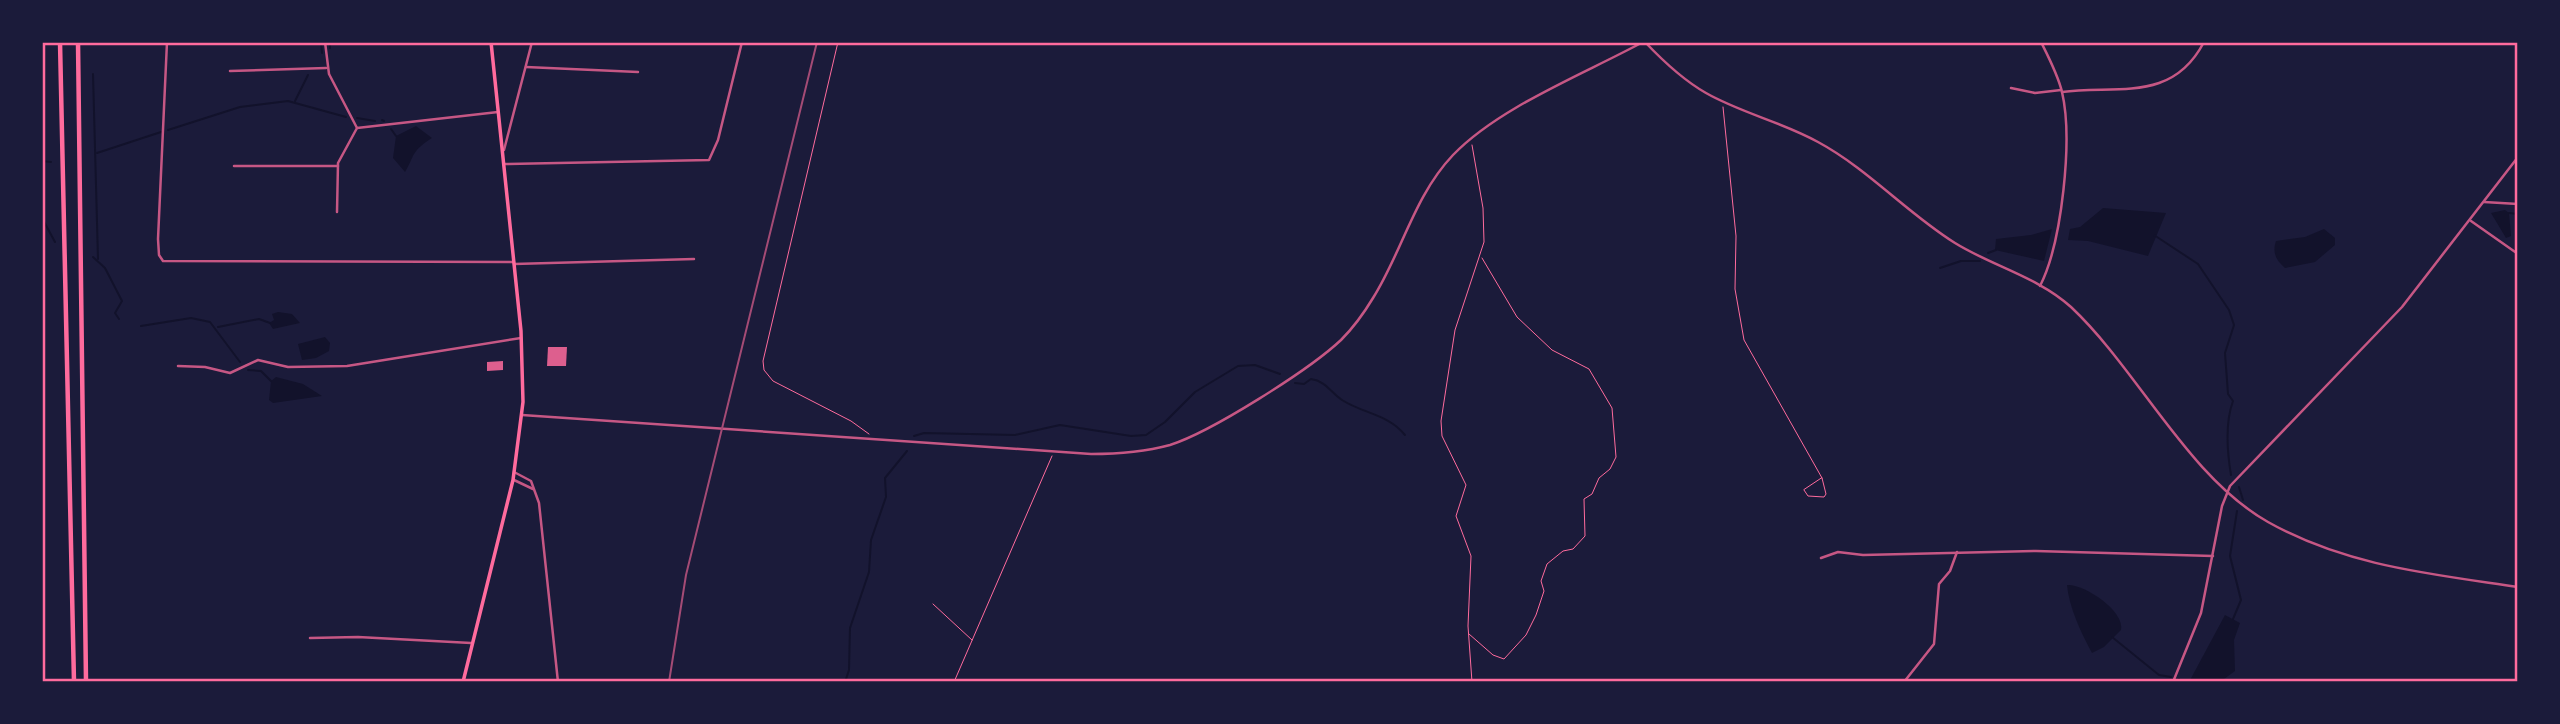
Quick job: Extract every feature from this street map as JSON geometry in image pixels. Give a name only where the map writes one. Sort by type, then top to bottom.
[{"type":"highway","points":[[60,42],[74,682]]},
{"type":"highway","points":[[78,42],[86,682]]},
{"type":"main road","points":[[463,682],[513,480],[522,415],[521,338],[491,42]]},
{"type":"street","points":[[167,42],[159,255],[166,262],[514,263],[694,259]]},
{"type":"street","points":[[325,42],[326,68],[357,128]]},
{"type":"street","points":[[503,153],[532,42]]},
{"type":"street","points":[[504,164],[709,160],[719,141],[742,42]]},
{"type":"street","points":[[522,415],[1118,454],[1178,442],[1241,407],[1323,355],[1346,335],[1366,310],[1428,189],[1448,160],[1470,139],[1507,114],[1644,42],[1689,82],[1723,102],[1819,142],[1956,244],[2040,286],[2063,301],[2089,326],[2238,503],[2279,528],[2349,558],[2422,573],[2518,587]]},
{"type":"street","points":[[2040,286],[2058,232],[2065,132],[2062,91],[2041,42]]},
{"type":"street","points":[[2011,88],[2035,93],[2154,86],[2186,68],[2204,42]]},
{"type":"street","points":[[524,67],[638,72]]},
{"type":"street","points":[[230,71],[326,68]]},
{"type":"street","points":[[357,128],[498,112]]},
{"type":"street","points":[[337,212],[338,166],[357,128]]},
{"type":"street","points":[[2173,682],[2201,613],[2227,493],[2241,472],[2402,307],[2518,157]]},
{"type":"street","points":[[234,166],[338,166]]},
{"type":"street","points":[[2484,202],[2518,204]]},
{"type":"street","points":[[2471,221],[2518,254]]},
{"type":"street","points":[[178,366],[205,367],[230,373],[258,360],[288,367],[347,366],[521,338]]},
{"type":"street","points":[[514,472],[528,478],[535,491],[541,518],[558,682]]},
{"type":"street","points":[[513,480],[535,491]]},
{"type":"street","points":[[1821,558],[1838,552],[1863,555],[1957,552],[2175,553],[2213,556]]},
{"type":"street","points":[[1904,682],[1934,644],[1939,584],[1950,570],[1957,552]]},
{"type":"street","points":[[310,638],[473,643]]},
{"type":"path","points":[[838,42],[763,361],[764,370],[774,381],[866,430],[871,439]]},
{"type":"path","points":[[1723,102],[1736,236],[1735,289],[1744,340],[1822,478],[1826,494],[1824,497],[1808,496],[1804,490],[1822,478]]},
{"type":"path","points":[[1470,139],[1483,208],[1484,242],[1455,330],[1441,421],[1442,436],[1466,485],[1455,516],[1471,556],[1468,634],[1472,682]]},
{"type":"path","points":[[1468,634],[1493,655],[1504,659],[1526,635],[1544,591],[1541,580],[1547,564],[1563,551],[1573,549],[1586,536],[1584,499],[1592,494],[1599,478],[1616,457],[1612,408],[1593,374],[1552,350],[1517,317],[1481,256]]},
{"type":"path","points":[[954,682],[1055,451]]},
{"type":"path","points":[[933,604],[972,640]]},
{"type":"shaded area","points":[[416,126],[432,138],[416,151],[405,172],[393,158],[396,136]]},
{"type":"shaded area","points":[[2103,208],[2166,213],[2148,256],[2088,241],[2068,240],[2070,229],[2080,227]]},
{"type":"shaded area","points":[[2505,210],[2509,213],[2511,236],[2506,238],[2491,213]]},
{"type":"shaded area","points":[[2052,229],[2044,261],[1995,250],[1996,239],[2031,235]]},
{"type":"shaded area","points":[[2324,229],[2335,238],[2335,245],[2315,262],[2285,268],[2277,259],[2274,249],[2276,241],[2305,237]]},
{"type":"shaded area","points":[[272,314],[292,314],[300,323],[273,329],[269,323],[274,320]]},
{"type":"shaded area","points":[[325,337],[330,343],[329,351],[316,358],[302,360],[298,344]]},
{"type":"shaded area","points":[[276,377],[303,384],[322,396],[273,403],[269,400],[271,381]]},
{"type":"shaded area","points":[[2067,585],[2082,588],[2101,599],[2110,606],[2120,622],[2121,630],[2104,647],[2092,653],[2076,620]]},
{"type":"shaded area","points":[[2225,615],[2240,623],[2234,640],[2235,671],[2220,682],[2189,682]]},
{"type":"building","points":[[548,347],[567,347],[566,366],[547,366]]},
{"type":"building","points":[[503,361],[503,370],[487,371],[487,362]]},
{"type":"waterway","points":[[321,42],[322,53]]},
{"type":"waterway","points":[[330,42],[330,48]]},
{"type":"waterway","points":[[93,74],[98,259]]},
{"type":"waterway","points":[[295,101],[308,75]]},
{"type":"waterway","points":[[168,130],[240,107],[288,101],[346,117]]},
{"type":"waterway","points":[[357,118],[375,121]]},
{"type":"waterway","points":[[391,129],[396,136]]},
{"type":"waterway","points":[[97,153],[161,132]]},
{"type":"waterway","points":[[42,161],[51,162]]},
{"type":"waterway","points":[[2509,213],[2518,214]]},
{"type":"waterway","points":[[42,218],[55,242]]},
{"type":"waterway","points":[[2154,235],[2198,264],[2229,310],[2234,325],[2225,353],[2228,394],[2233,401],[2228,437],[2231,475]]},
{"type":"waterway","points":[[1988,253],[1996,250]]},
{"type":"waterway","points":[[93,257],[105,268],[122,301],[115,313],[119,319]]},
{"type":"waterway","points":[[1940,268],[1961,261],[1980,261]]},
{"type":"waterway","points":[[141,326],[191,318],[210,322],[240,362]]},
{"type":"waterway","points":[[218,327],[259,319],[270,323]]},
{"type":"waterway","points":[[914,436],[924,433],[1015,435],[1060,425],[1131,436],[1146,435],[1165,422],[1195,392],[1238,366],[1255,365],[1280,374]]},
{"type":"waterway","points":[[248,370],[261,371],[271,381]]},
{"type":"waterway","points":[[1295,383],[1304,384],[1311,379],[1321,382],[1342,400],[1383,418],[1405,435]]},
{"type":"waterway","points":[[845,682],[849,670],[850,628],[869,572],[871,540],[886,497],[885,478],[907,451]]},
{"type":"waterway","points":[[2239,487],[2243,500]]},
{"type":"waterway","points":[[2233,619],[2241,600],[2230,556],[2237,511]]},
{"type":"waterway","points":[[2112,637],[2159,675],[2171,677]]},
{"type":"railway","points":[[669,682],[686,575],[817,42]]}]
